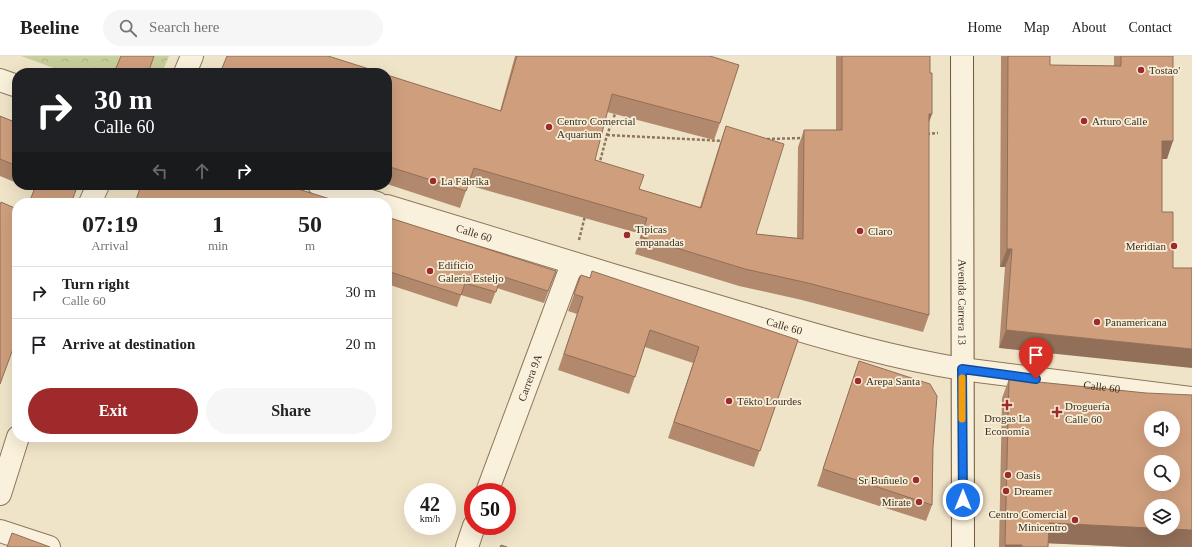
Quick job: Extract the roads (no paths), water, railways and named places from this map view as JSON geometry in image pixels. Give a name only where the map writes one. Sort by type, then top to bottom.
[{"type":"street","points":[[187,68],[192,56]]},
{"type":"street","name":"Avenida Carrera 13","points":[[962,56],[963,547]]},
{"type":"street","points":[[0,80],[12,84]]},
{"type":"street","points":[[335,190],[361,198]]},
{"type":"street","name":"Calle 60","points":[[392,207],[575,254],[835,340],[941,366],[1192,398]]},
{"type":"street","name":"Carrera 9A","points":[[490,483],[575,254]]},
{"type":"street","points":[[0,494],[16,442]]},
{"type":"street","points":[[0,531],[49,547]]},
{"type":"street","points":[[466,547],[471,535]]},
{"type":"place","name":"Tostao'","points":[[1141,70]]},
{"type":"place","name":"Arturo Calle","points":[[1084,121]]},
{"type":"place","name":"Centro Comercial Aquarium","points":[[549,127]]},
{"type":"place","name":"La Fábrika","points":[[433,181]]},
{"type":"place","name":"Claro","points":[[860,231]]},
{"type":"place","name":"Tipicas empanadas","points":[[627,235]]},
{"type":"place","name":"Meridian","points":[[1174,246]]},
{"type":"place","name":"Edificio Galeria Esteljo","points":[[430,271]]},
{"type":"place","name":"Panamericana","points":[[1097,322]]},
{"type":"place","name":"Arepa Santa","points":[[858,381]]},
{"type":"place","name":"Têkto Lourdes","points":[[729,401]]},
{"type":"place","name":"Drogas La Economía","points":[[1007,405]]},
{"type":"place","name":"Droguería Calle 60","points":[[1057,412]]},
{"type":"place","name":"Oasis","points":[[1008,475]]},
{"type":"place","name":"Sr Buñuelo","points":[[916,480]]},
{"type":"place","name":"Dreamer","points":[[1006,491]]},
{"type":"place","name":"Mirate","points":[[919,502]]},
{"type":"place","name":"Centro Comercial Minicentro","points":[[1075,520]]}]
